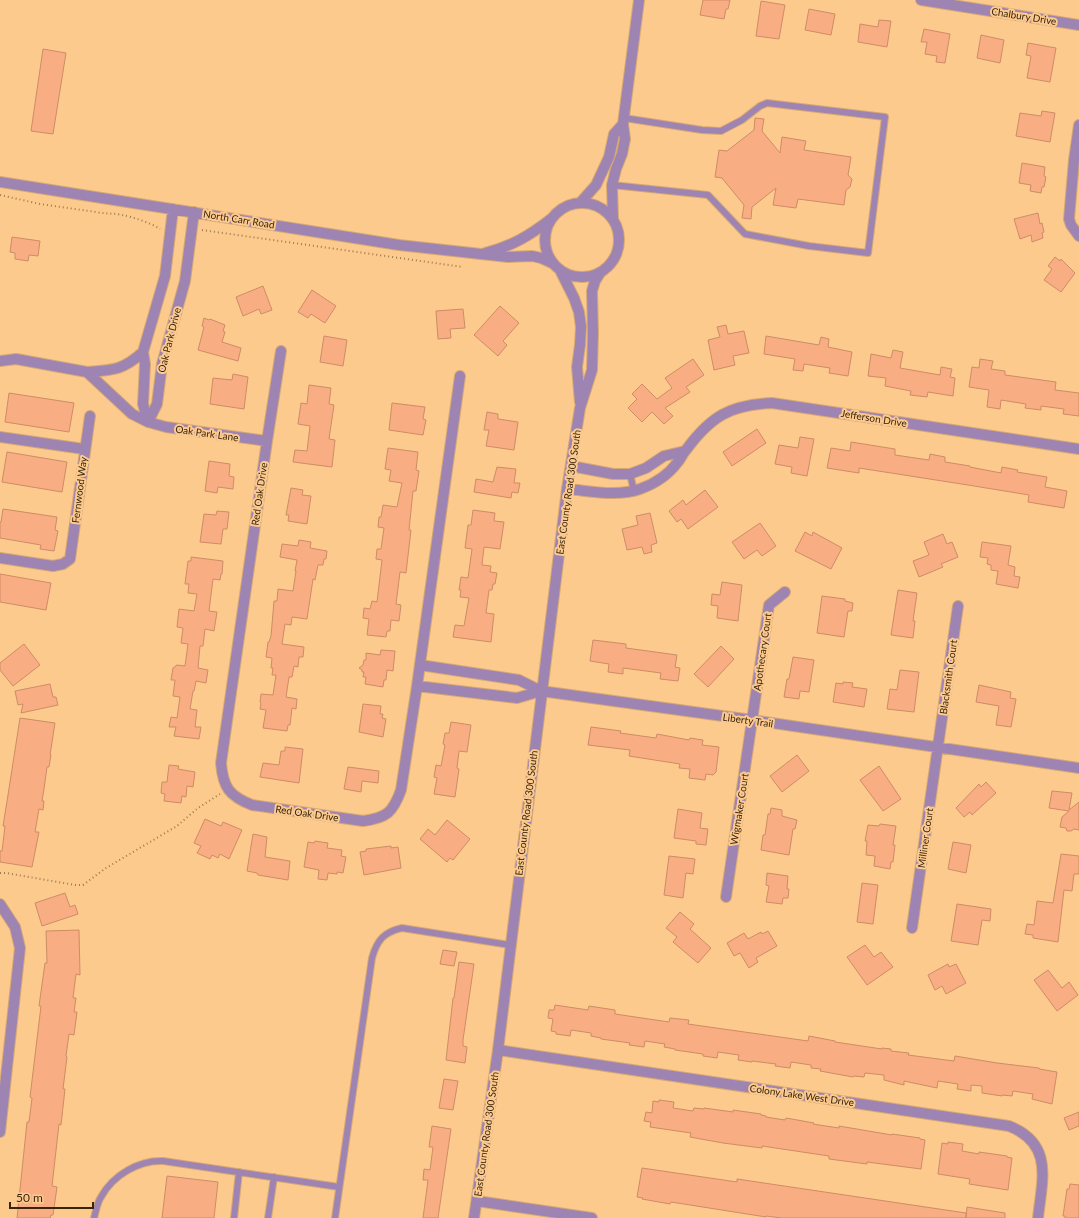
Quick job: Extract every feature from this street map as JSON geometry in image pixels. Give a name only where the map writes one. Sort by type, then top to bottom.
[{"type":"street","points":[[613,219],[604,210],[592,204],[580,203],[568,205],[558,211],[546,230],[544,242],[552,263],[561,272],[570,276],[580,278],[590,277],[600,273],[608,267],[614,259],[618,249],[618,234],[613,219],[612,184],[622,154],[625,139],[623,121],[639,0]]},
{"type":"street","name":"Chalbury Drive","points":[[921,0],[939,1],[1079,25]]},
{"type":"street","points":[[580,203],[596,185],[609,157],[614,134],[623,121]]},
{"type":"street","points":[[1079,125],[1074,160],[1069,219],[1071,225],[1079,236]]},
{"type":"street","name":"North Carr Road","points":[[0,182],[399,245],[508,257],[532,256],[552,263]]},
{"type":"street","name":"Oak Park Drive","points":[[148,422],[143,404],[145,364],[143,352],[165,276],[173,209]]},
{"type":"street","name":"Oak Park Drive","points":[[148,422],[157,404],[162,364],[185,281],[194,212]]},
{"type":"street","name":"North Carr Road","points":[[478,254],[502,249],[512,245],[551,220]]},
{"type":"street","name":"East County Road 300 South","points":[[561,272],[579,312],[581,327],[577,368],[580,408]]},
{"type":"street","name":"East County Road 300 South","points":[[474,1218],[498,1050],[567,489],[580,408],[592,370],[592,291],[595,281],[600,273]]},
{"type":"street","name":"Red Oak Drive","points":[[281,351],[222,763],[222,778],[228,788],[239,800],[252,805],[363,820],[377,819],[388,813],[396,804],[401,790],[418,686],[460,376]]},
{"type":"street","points":[[0,361],[16,359],[87,372],[123,367],[143,352]]},
{"type":"street","name":"Oak Park Lane","points":[[87,372],[132,414],[148,422],[166,427],[267,441]]},
{"type":"street","name":"Jefferson Drive","points":[[567,489],[621,492],[634,491],[651,484],[667,474],[678,463],[685,451],[708,424],[717,417],[730,410],[743,406],[772,403],[1079,449]]},
{"type":"street","name":"Fernwood Way","points":[[0,558],[53,566],[66,563],[70,559],[84,449],[90,416]]},
{"type":"street","points":[[0,437],[84,449]]},
{"type":"street","points":[[571,466],[613,474],[630,474],[646,468],[664,456],[685,451]]},
{"type":"street","name":"Apothecary Court","points":[[752,720],[769,605],[785,592]]},
{"type":"street","name":"Blacksmith Court","points":[[938,748],[958,606]]},
{"type":"street","points":[[420,665],[519,680],[541,692]]},
{"type":"street","name":"Liberty Trail","points":[[418,686],[517,698],[541,692],[752,720],[1079,768]]},
{"type":"street","name":"Wigmaker Court","points":[[726,897],[752,720]]},
{"type":"street","name":"Milliner Court","points":[[912,928],[938,748]]},
{"type":"street","points":[[0,904],[15,927],[20,948],[0,1132]]},
{"type":"street","name":"Colony Lake West Drive","points":[[498,1050],[1009,1126],[1020,1130],[1027,1135],[1033,1141],[1039,1152],[1043,1178],[1038,1213]]},
{"type":"street","points":[[477,1201],[592,1218]]},
{"type":"lane","points":[[612,184],[708,195],[745,234],[809,246],[868,252],[884,117],[767,103],[760,106],[742,120],[721,131],[623,121]]},
{"type":"lane","points":[[630,474],[634,491]]},
{"type":"lane","points":[[335,1218],[372,958],[374,950],[383,935],[392,930],[402,928],[510,945]]},
{"type":"lane","points":[[94,1218],[100,1198],[112,1182],[123,1173],[152,1160],[339,1187]]},
{"type":"lane","points":[[234,1218],[240,1172]]},
{"type":"lane","points":[[268,1218],[274,1177]]},
{"type":"path","points":[[0,195],[40,204],[121,215],[155,226],[161,230],[171,226]]},
{"type":"path","points":[[192,229],[463,267]]},
{"type":"path","points":[[0,873],[83,885],[106,868],[177,826],[198,808],[228,788]]},
{"type":"building","points":[[703,0],[730,0],[724,19],[700,15]]},
{"type":"building","points":[[761,1],[785,5],[779,39],[756,36]]},
{"type":"building","points":[[809,9],[835,14],[831,35],[805,30]]},
{"type":"building","points":[[879,20],[891,21],[887,47],[858,42],[860,24],[878,27]]},
{"type":"building","points":[[924,29],[950,34],[945,63],[936,62],[937,56],[925,54],[927,42],[921,42]]},
{"type":"building","points":[[981,35],[1004,40],[1000,63],[977,58]]},
{"type":"building","points":[[1028,43],[1056,48],[1050,82],[1027,78],[1031,56],[1026,55]]},
{"type":"building","points":[[43,49],[66,53],[53,134],[31,131]]},
{"type":"building","points":[[1042,111],[1055,113],[1050,142],[1016,136],[1020,113],[1041,116]]},
{"type":"building","points":[[755,118],[764,119],[762,131],[780,153],[782,137],[806,141],[804,150],[851,157],[848,175],[852,179],[850,187],[846,190],[844,205],[798,199],[796,208],[773,205],[776,188],[752,207],[751,219],[742,218],[744,205],[722,178],[715,177],[719,150],[727,151],[754,130]]},
{"type":"building","points":[[1022,163],[1045,167],[1044,176],[1046,177],[1041,193],[1030,191],[1031,185],[1019,183]]},
{"type":"building","points":[[1038,213],[1040,224],[1042,223],[1044,232],[1042,233],[1043,238],[1032,242],[1031,235],[1020,239],[1014,219]]},
{"type":"building","points":[[12,237],[40,241],[38,256],[29,255],[28,261],[15,259],[15,253],[10,252]]},
{"type":"building","points":[[1055,257],[1060,261],[1061,259],[1075,273],[1061,292],[1044,280],[1052,269],[1048,266]]},
{"type":"building","points":[[263,286],[272,310],[261,314],[259,309],[243,316],[236,297]]},
{"type":"building","points":[[312,290],[336,306],[325,323],[311,314],[308,318],[298,312]]},
{"type":"building","points":[[500,306],[519,323],[503,341],[507,345],[498,356],[474,335]]},
{"type":"building","points":[[463,309],[465,328],[450,329],[451,338],[438,339],[436,311]]},
{"type":"building","points":[[204,318],[225,325],[223,331],[225,332],[222,342],[241,348],[238,361],[198,350],[204,327],[202,326]]},
{"type":"building","points":[[726,325],[728,334],[744,331],[749,353],[733,356],[735,365],[714,370],[708,340],[720,337],[717,327]]},
{"type":"building","points":[[324,336],[347,340],[343,366],[320,362]]},
{"type":"building","points":[[766,336],[819,345],[821,337],[829,339],[828,347],[852,352],[848,376],[829,373],[830,368],[804,364],[803,371],[793,370],[795,359],[764,354]]},
{"type":"building","points":[[893,350],[903,352],[900,368],[940,375],[941,367],[952,369],[950,377],[955,378],[953,396],[928,392],[927,397],[910,395],[911,391],[885,386],[886,378],[868,376],[871,354],[891,358]]},
{"type":"building","points":[[693,359],[704,375],[686,387],[690,392],[665,408],[673,416],[664,424],[652,412],[642,422],[628,408],[637,399],[632,394],[642,384],[657,399],[672,388],[665,378]]},
{"type":"building","points":[[980,359],[993,361],[991,369],[1005,371],[1005,375],[1056,382],[1055,390],[1079,393],[1079,416],[1063,414],[1064,409],[1041,406],[1041,410],[1025,408],[1026,404],[1001,400],[1000,409],[987,407],[989,390],[969,387],[972,367],[979,368]]},
{"type":"building","points":[[233,374],[248,377],[244,409],[210,404],[213,378],[232,380]]},
{"type":"building","points":[[309,385],[331,388],[329,404],[334,405],[329,439],[335,440],[332,467],[293,462],[295,450],[307,451],[310,426],[298,424],[301,403],[307,404]]},
{"type":"building","points":[[9,393],[74,403],[69,432],[5,422]]},
{"type":"building","points":[[392,403],[425,407],[423,419],[426,420],[423,435],[389,430]]},
{"type":"building","points":[[487,412],[498,414],[498,419],[518,422],[514,450],[486,446],[489,430],[484,430]]},
{"type":"building","points":[[757,429],[766,443],[732,466],[723,452]]},
{"type":"building","points":[[800,437],[814,439],[807,476],[791,473],[792,467],[775,464],[779,445],[798,448]]},
{"type":"building","points":[[851,442],[895,449],[895,455],[929,460],[930,454],[945,457],[945,462],[970,467],[1001,473],[1002,467],[1018,470],[1017,472],[1047,477],[1045,487],[1067,491],[1064,508],[1028,502],[1029,495],[859,468],[859,473],[827,468],[831,448],[850,451]]},
{"type":"building","points":[[388,448],[418,452],[416,470],[419,471],[416,491],[413,491],[409,530],[411,530],[406,573],[400,572],[396,604],[401,605],[399,621],[391,620],[390,631],[387,631],[386,637],[367,635],[369,619],[363,618],[364,608],[370,609],[372,601],[377,602],[382,560],[376,559],[377,549],[381,549],[384,528],[378,527],[379,517],[381,517],[383,505],[397,507],[402,483],[389,481],[391,470],[385,469]]},
{"type":"building","points":[[7,452],[67,462],[62,492],[2,482]]},
{"type":"building","points":[[209,461],[230,464],[229,476],[234,477],[233,489],[218,487],[217,493],[205,491]]},
{"type":"building","points":[[497,467],[516,469],[514,483],[520,483],[518,493],[512,492],[511,498],[474,492],[476,479],[493,482]]},
{"type":"building","points":[[291,488],[303,490],[302,495],[311,496],[307,524],[288,521],[289,515],[286,515]]},
{"type":"building","points":[[705,490],[718,507],[688,529],[681,519],[677,522],[669,511],[683,500],[686,505]]},
{"type":"building","points":[[3,509],[57,517],[55,530],[58,531],[54,551],[40,549],[41,545],[0,538],[0,522]]},
{"type":"building","points":[[473,510],[495,513],[494,521],[504,522],[500,549],[484,547],[482,565],[491,566],[490,572],[497,573],[495,584],[493,584],[492,590],[489,590],[486,613],[494,614],[491,642],[453,637],[455,625],[464,626],[469,598],[460,597],[461,590],[459,590],[461,577],[468,578],[472,549],[465,548],[468,525],[471,525]]},
{"type":"building","points":[[217,511],[229,512],[227,529],[223,529],[221,544],[200,542],[204,514],[216,515]]},
{"type":"building","points":[[650,513],[657,543],[651,545],[652,552],[644,554],[642,547],[627,550],[622,529],[638,525],[636,516]]},
{"type":"building","points":[[760,523],[776,546],[762,556],[757,550],[744,559],[732,542]]},
{"type":"building","points":[[805,532],[812,536],[813,532],[842,548],[831,569],[795,551]]},
{"type":"building","points":[[943,534],[947,544],[952,542],[958,557],[941,564],[943,567],[919,577],[913,561],[929,555],[924,542]]},
{"type":"building","points":[[299,540],[311,542],[310,548],[327,551],[326,559],[324,559],[323,565],[318,565],[315,580],[313,579],[307,619],[292,617],[291,625],[285,624],[282,644],[304,647],[303,657],[299,657],[298,667],[294,666],[292,677],[289,677],[286,697],[297,699],[296,709],[292,708],[290,725],[288,725],[287,731],[263,728],[266,710],[260,709],[261,694],[273,695],[276,675],[272,675],[272,658],[266,657],[268,642],[271,636],[274,601],[277,601],[278,589],[293,591],[296,571],[297,560],[280,557],[282,544],[298,546]]},
{"type":"building","points":[[982,542],[1011,546],[1008,565],[1015,567],[1014,576],[1020,577],[1018,588],[996,584],[998,571],[991,570],[991,565],[987,564],[988,558],[980,557]]},
{"type":"building","points":[[191,557],[223,561],[220,580],[213,579],[209,611],[217,612],[214,631],[205,629],[203,646],[200,646],[198,668],[208,670],[206,683],[196,681],[190,709],[197,710],[195,727],[201,727],[199,739],[174,736],[176,727],[169,727],[171,717],[177,718],[180,697],[173,696],[175,680],[171,680],[173,668],[177,665],[185,666],[188,644],[181,643],[183,628],[177,627],[179,609],[194,611],[197,594],[188,593],[189,584],[185,584],[188,561],[191,561]]},
{"type":"building","points":[[0,574],[51,583],[46,610],[0,602]]},
{"type":"building","points":[[722,582],[742,585],[738,621],[717,618],[718,606],[711,605],[712,594],[720,595]]},
{"type":"building","points":[[898,590],[917,593],[913,621],[915,621],[913,638],[891,635]]},
{"type":"building","points":[[822,596],[845,599],[845,601],[853,603],[852,611],[848,611],[844,637],[817,633]]},
{"type":"building","points":[[593,640],[626,644],[626,648],[677,655],[675,667],[680,668],[678,681],[660,679],[661,673],[623,668],[623,674],[608,672],[609,664],[590,661]]},
{"type":"building","points":[[24,644],[40,665],[13,686],[0,670],[0,663]]},
{"type":"building","points":[[721,646],[734,659],[708,687],[694,674]]},
{"type":"building","points":[[381,650],[395,651],[393,671],[387,670],[386,680],[384,680],[383,687],[365,684],[366,677],[363,677],[364,672],[362,672],[359,668],[363,665],[364,660],[366,660],[366,653],[380,655]]},
{"type":"building","points":[[793,657],[814,660],[809,692],[800,691],[799,699],[784,697]]},
{"type":"building","points":[[900,670],[919,672],[914,712],[887,709],[890,689],[897,690]]},
{"type":"building","points":[[843,682],[853,683],[852,687],[867,689],[864,707],[833,702],[836,683],[843,684]]},
{"type":"building","points":[[50,684],[53,697],[56,697],[58,705],[21,713],[23,704],[18,705],[15,691]]},
{"type":"building","points":[[979,685],[1011,692],[1010,698],[1016,699],[1011,727],[996,725],[999,706],[976,702]]},
{"type":"building","points":[[363,704],[381,706],[380,714],[383,714],[382,718],[386,719],[383,737],[359,732]]},
{"type":"building","points":[[20,718],[55,723],[49,767],[47,767],[42,801],[44,801],[43,810],[39,809],[35,832],[39,832],[32,867],[0,862],[0,851],[2,851],[5,826],[3,826]]},
{"type":"building","points":[[451,722],[471,725],[467,752],[459,751],[457,768],[459,769],[455,797],[434,794],[437,778],[434,777],[436,765],[441,766],[445,745],[443,744],[445,733],[449,733]]},
{"type":"building","points":[[591,727],[656,738],[657,734],[689,740],[690,738],[703,740],[702,745],[719,747],[716,772],[713,775],[706,774],[705,780],[689,778],[690,769],[679,768],[680,764],[629,756],[630,750],[588,745]]},
{"type":"building","points":[[285,747],[303,749],[299,783],[260,777],[263,763],[279,765],[281,751],[285,751]]},
{"type":"building","points":[[797,755],[809,771],[782,792],[770,776]]},
{"type":"building","points":[[169,765],[179,766],[178,769],[195,772],[193,787],[187,786],[186,797],[182,796],[181,803],[164,801],[165,794],[161,793],[162,782],[167,782]]},
{"type":"building","points":[[879,766],[901,799],[883,811],[860,780]]},
{"type":"building","points":[[348,767],[379,771],[378,783],[362,781],[361,792],[344,789]]},
{"type":"building","points":[[986,782],[996,793],[972,815],[970,812],[964,817],[956,808],[979,784],[981,787]]},
{"type":"building","points":[[1052,791],[1072,793],[1069,810],[1079,802],[1079,830],[1074,829],[1067,831],[1066,828],[1060,827],[1062,817],[1069,811],[1049,808]]},
{"type":"building","points":[[771,808],[782,810],[782,816],[797,820],[795,829],[793,829],[789,855],[761,850],[768,814],[770,814]]},
{"type":"building","points":[[678,809],[702,813],[700,828],[708,829],[706,845],[696,844],[696,841],[674,838]]},
{"type":"building","points":[[205,819],[221,826],[223,822],[242,830],[229,859],[220,854],[218,858],[212,855],[210,859],[197,853],[201,846],[194,843]]},
{"type":"building","points":[[447,820],[470,839],[453,860],[450,858],[447,862],[420,839],[428,829],[435,835]]},
{"type":"building","points":[[880,824],[896,826],[893,845],[895,845],[893,862],[891,862],[890,869],[874,866],[875,856],[866,855],[867,841],[865,841],[868,825],[879,826]]},
{"type":"building","points":[[253,834],[267,837],[265,857],[290,861],[288,880],[258,875],[257,873],[247,871]]},
{"type":"building","points":[[315,841],[328,843],[327,848],[342,850],[341,856],[346,857],[343,873],[328,873],[327,880],[318,879],[319,870],[304,867],[308,842],[314,843]]},
{"type":"building","points":[[953,842],[971,845],[966,873],[948,869]]},
{"type":"building","points":[[391,846],[391,848],[398,847],[401,868],[364,875],[360,852],[366,851],[366,849]]},
{"type":"building","points":[[1061,854],[1079,856],[1079,874],[1074,874],[1072,891],[1064,890],[1058,942],[1033,938],[1033,935],[1025,934],[1027,924],[1034,925],[1037,901],[1053,903]]},
{"type":"building","points":[[669,856],[695,859],[693,874],[686,873],[683,898],[664,895]]},
{"type":"building","points":[[767,873],[788,876],[788,898],[783,898],[782,904],[766,902],[769,886],[766,885]]},
{"type":"building","points":[[862,883],[878,885],[873,924],[857,922]]},
{"type":"building","points":[[65,893],[70,907],[75,905],[78,914],[42,926],[35,903]]},
{"type":"building","points":[[957,904],[991,909],[990,921],[982,920],[978,945],[951,941]]},
{"type":"building","points":[[680,912],[694,924],[690,929],[711,948],[698,963],[673,942],[677,937],[666,928]]},
{"type":"building","points":[[79,930],[80,975],[76,974],[73,998],[76,998],[74,1012],[77,1012],[74,1035],[69,1034],[66,1056],[63,1089],[65,1089],[61,1125],[59,1124],[52,1186],[57,1187],[53,1215],[51,1215],[50,1218],[17,1218],[27,1122],[29,1122],[32,1098],[30,1097],[41,1006],[39,1006],[45,963],[47,963],[46,931]]},
{"type":"building","points":[[768,931],[777,946],[756,958],[758,962],[749,968],[740,953],[734,956],[727,943],[744,933],[748,939],[761,932],[762,934]]},
{"type":"building","points":[[865,945],[874,957],[881,952],[893,967],[867,985],[847,957]]},
{"type":"building","points":[[443,950],[457,952],[454,966],[440,964]]},
{"type":"building","points":[[459,962],[474,964],[463,1040],[463,1046],[467,1047],[465,1063],[446,1060],[453,998]]},
{"type":"building","points":[[948,964],[949,967],[956,964],[966,983],[946,994],[942,986],[935,990],[928,975]]},
{"type":"building","points":[[1048,970],[1062,988],[1069,982],[1078,995],[1057,1011],[1034,980]]},
{"type":"building","points":[[555,1005],[588,1010],[589,1006],[615,1010],[615,1014],[669,1022],[670,1018],[689,1020],[688,1024],[808,1041],[809,1036],[835,1042],[891,1049],[891,1051],[909,1053],[908,1055],[954,1061],[955,1056],[1039,1068],[1057,1072],[1052,1104],[1032,1099],[1033,1094],[1013,1091],[1012,1096],[1002,1096],[982,1093],[982,1086],[971,1085],[971,1091],[957,1089],[958,1084],[938,1081],[937,1088],[904,1081],[904,1085],[884,1080],[884,1075],[865,1073],[864,1077],[853,1077],[820,1071],[821,1069],[811,1068],[811,1065],[791,1062],[790,1068],[775,1066],[776,1064],[738,1060],[739,1055],[718,1052],[717,1058],[703,1056],[703,1054],[664,1047],[665,1044],[645,1041],[644,1047],[629,1045],[630,1043],[601,1039],[591,1036],[591,1033],[571,1030],[570,1036],[556,1034],[556,1032],[551,1031],[553,1019],[548,1018],[549,1010],[554,1010]]},
{"type":"building","points":[[444,1079],[458,1081],[453,1110],[439,1108]]},
{"type":"building","points":[[659,1100],[674,1102],[673,1108],[693,1111],[694,1108],[733,1112],[733,1110],[761,1114],[766,1117],[785,1120],[786,1118],[839,1128],[839,1126],[920,1138],[925,1140],[921,1169],[829,1159],[829,1156],[762,1146],[762,1148],[723,1143],[690,1137],[691,1133],[650,1127],[651,1122],[644,1121],[646,1112],[652,1113],[653,1101],[659,1102]]},
{"type":"building","points":[[1079,1112],[1079,1126],[1069,1130],[1064,1118]]},
{"type":"building","points":[[432,1126],[451,1129],[438,1218],[423,1218],[428,1180],[423,1180],[424,1169],[430,1170],[433,1147],[429,1147]]},
{"type":"building","points":[[948,1142],[963,1144],[962,1151],[979,1154],[979,1152],[1012,1158],[1008,1190],[969,1184],[970,1179],[938,1174],[942,1143],[948,1144]]},
{"type":"building","points":[[642,1168],[737,1182],[737,1179],[966,1213],[966,1218],[782,1218],[766,1217],[671,1202],[670,1204],[637,1197]]},
{"type":"building","points":[[167,1176],[218,1182],[214,1218],[162,1218]]},
{"type":"building","points":[[1070,1184],[1079,1185],[1079,1218],[1065,1218],[1065,1216],[1063,1216],[1067,1189],[1069,1189]]},
{"type":"building","points":[[967,1207],[1005,1213],[1005,1218],[966,1218]]}]
